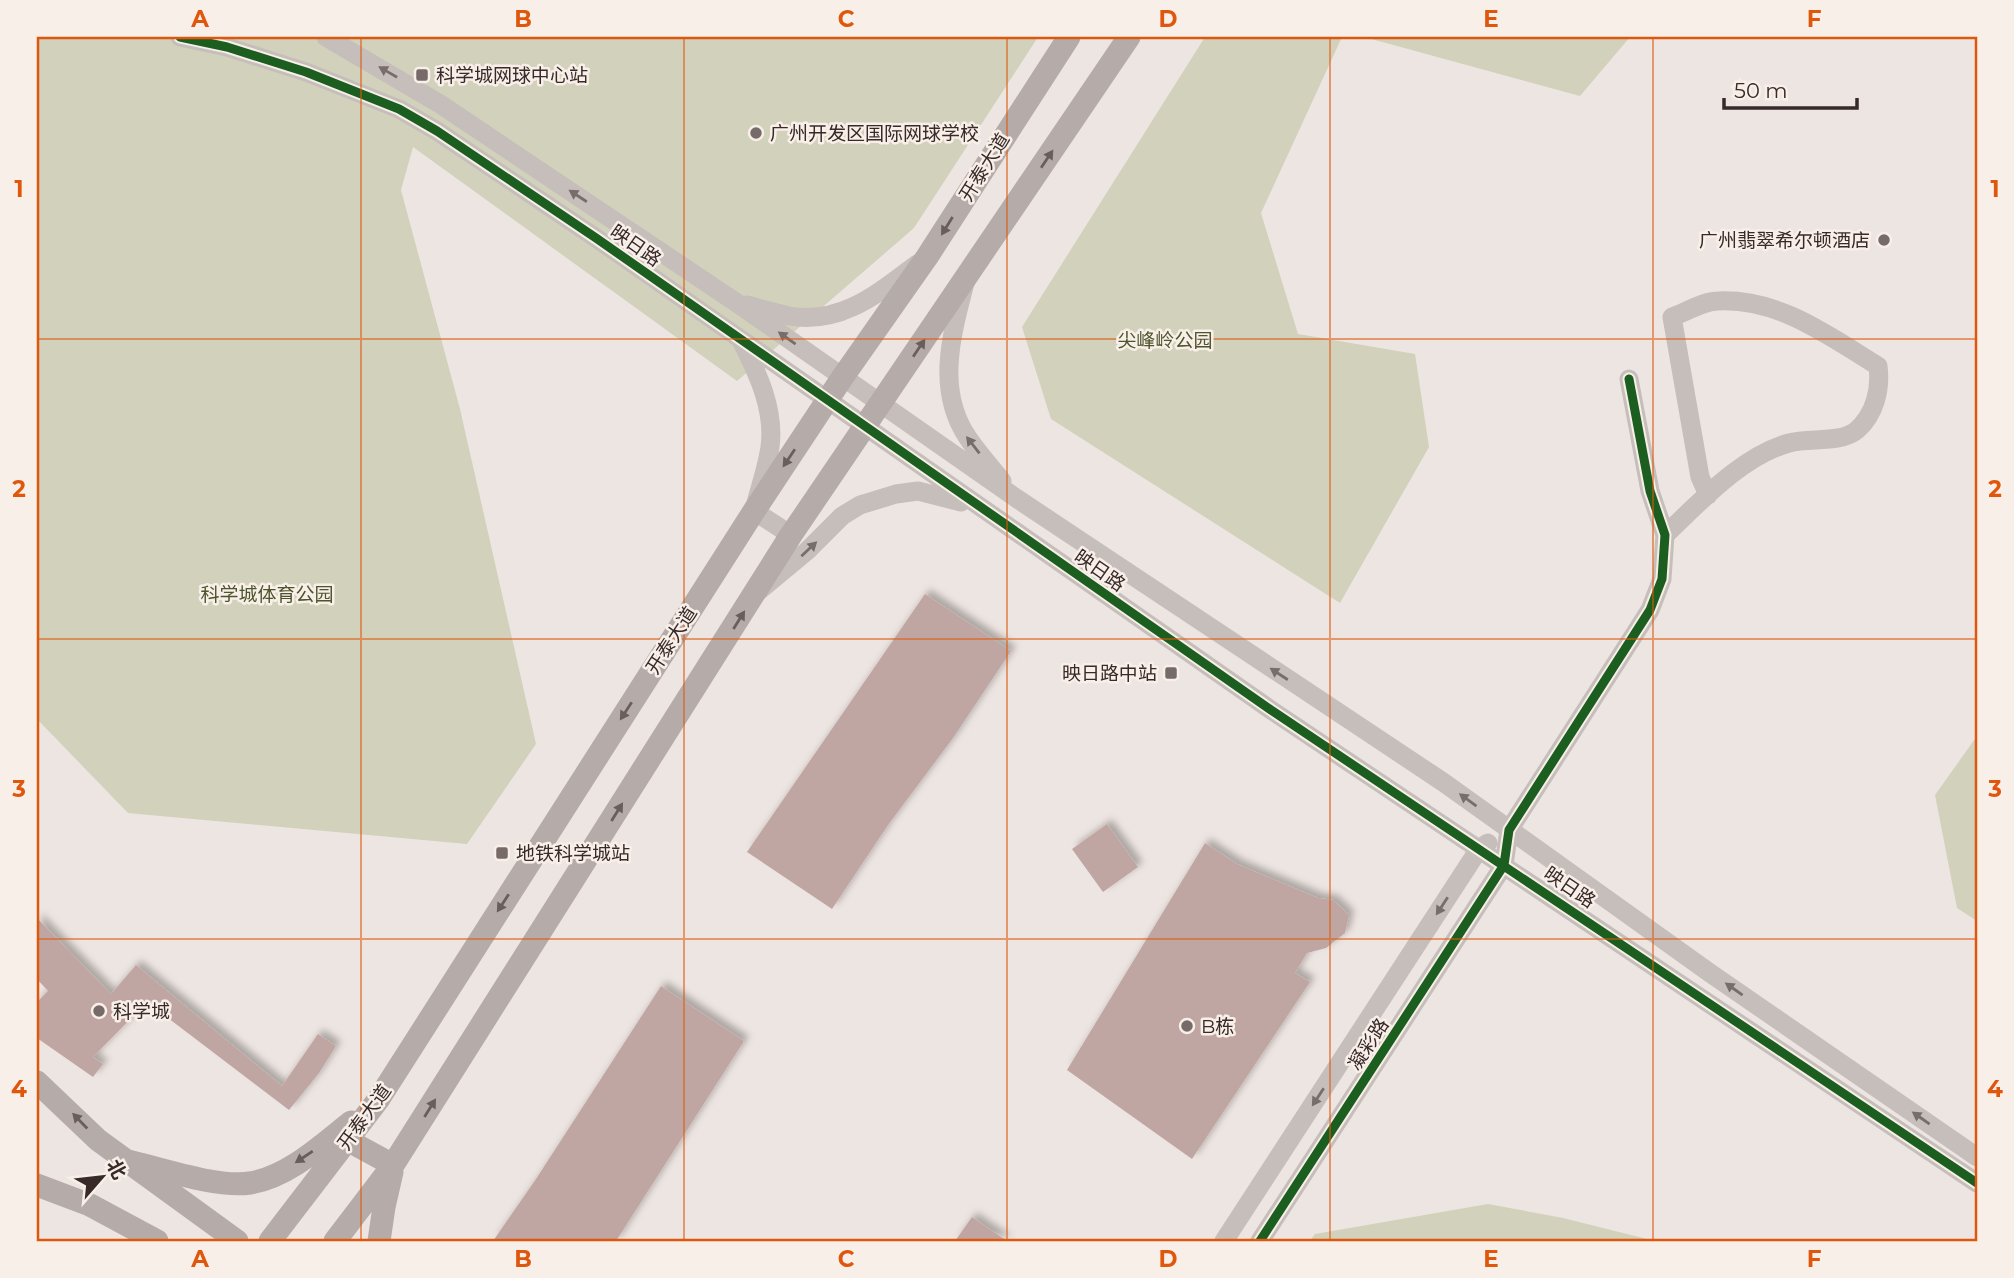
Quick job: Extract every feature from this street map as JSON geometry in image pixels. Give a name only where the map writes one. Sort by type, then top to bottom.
[{"type":"main road","name":"开泰大道","points":[[270,1241],[377,1100],[754,511],[842,378],[927,257],[1069,37]]},
{"type":"main road","points":[[335,1241],[394,1166],[791,535],[1129,37]]},
{"type":"main road","points":[[37,1082],[98,1140],[212,1234],[237,1241]]},
{"type":"main road","points":[[124,1160],[217,1182],[250,1183],[279,1173],[306,1157],[377,1100]]},
{"type":"main road","points":[[347,1140],[394,1166]]},
{"type":"main road","points":[[379,1241],[394,1166]]},
{"type":"main road","points":[[37,1185],[90,1205],[157,1241]]},
{"type":"main road","points":[[90,1205],[120,1241]]},
{"type":"street","name":"映日路","points":[[180,37],[264,58],[318,76],[399,109],[436,131],[596,238],[1271,710],[1977,1183]]},
{"type":"street","name":"映日路","points":[[326,37],[440,104],[737,303],[1016,498],[1443,782],[1710,973],[1977,1157]]},
{"type":"street","points":[[737,303],[792,317],[827,316],[855,308],[927,257]]},
{"type":"street","points":[[966,279],[949,344],[953,404],[967,437],[1016,498]]},
{"type":"street","points":[[1665,535],[1708,495],[1727,476],[1789,443],[1847,436],[1859,429],[1876,401],[1880,384],[1878,366],[1808,323],[1769,306],[1717,300],[1672,317],[1700,477],[1708,495]]},
{"type":"street","points":[[740,338],[760,377],[770,424],[770,446],[754,511],[791,535]]},
{"type":"street","points":[[1504,865],[1509,830],[1650,610],[1662,579],[1665,535],[1650,491],[1629,379]]},
{"type":"street","points":[[756,593],[807,551],[842,516],[860,505],[896,494],[918,491],[965,503],[989,513]]},
{"type":"street","points":[[1479,849],[1509,830]]},
{"type":"street","name":"凝彩路","points":[[1224,1241],[1479,849]]},
{"type":"street","name":"凝彩路","points":[[1260,1241],[1504,865]]},
{"type":"green space","name":"科学城体育公园","points":[[37,37],[1038,37],[914,228],[737,381],[413,147],[401,190],[460,409],[536,744],[467,844],[128,813],[37,719]]},
{"type":"green space","name":"尖峰岭公园","points":[[1205,37],[1342,37],[1261,213],[1298,334],[1415,354],[1429,447],[1340,603],[1051,419],[1022,327]]},
{"type":"green space","points":[[1364,37],[1630,37],[1580,96]]},
{"type":"green space","points":[[1977,736],[1977,921],[1957,908],[1935,795]]},
{"type":"green space","points":[[1488,1204],[1563,1218],[1655,1241],[1310,1241],[1315,1234]]},
{"type":"building","points":[[925,594],[1011,651],[832,909],[747,852]]},
{"type":"building","points":[[1107,824],[1138,867],[1103,892],[1072,849]]},
{"type":"building","name":"B栋","points":[[1205,843],[1237,864],[1318,898],[1333,900],[1349,915],[1345,933],[1326,948],[1307,953],[1295,973],[1310,982],[1192,1159],[1067,1070]]},
{"type":"building","name":"科学城","points":[[37,918],[111,994],[136,965],[282,1086],[318,1034],[336,1046],[319,1073],[289,1110],[147,1002],[93,1057],[103,1064],[93,1077],[37,1038],[37,1002],[48,991],[37,979]]},
{"type":"building","points":[[661,986],[744,1041],[616,1241],[493,1241],[536,1179]]},
{"type":"building","points":[[972,1217],[1007,1241],[955,1241]]},
{"type":"cycle path","points":[[180,37],[227,47],[306,72],[399,109],[437,131],[596,238],[1271,710],[1977,1183]]},
{"type":"cycle path","points":[[1260,1241],[1504,865],[1509,830],[1650,610],[1662,579],[1665,535],[1650,491],[1629,379]]},
{"type":"place","name":"科学城网球中心站","points":[[422,75]]},
{"type":"place","name":"广州开发区国际网球学校","points":[[756,133]]},
{"type":"place","name":"广州翡翠希尔顿酒店","points":[[1884,240]]},
{"type":"place","name":"映日路中站","points":[[1171,673]]},
{"type":"place","name":"地铁科学城站","points":[[502,853]]},
{"type":"place","name":"科学城","points":[[99,1011]]},
{"type":"place","name":"B栋","points":[[1187,1026]]}]
